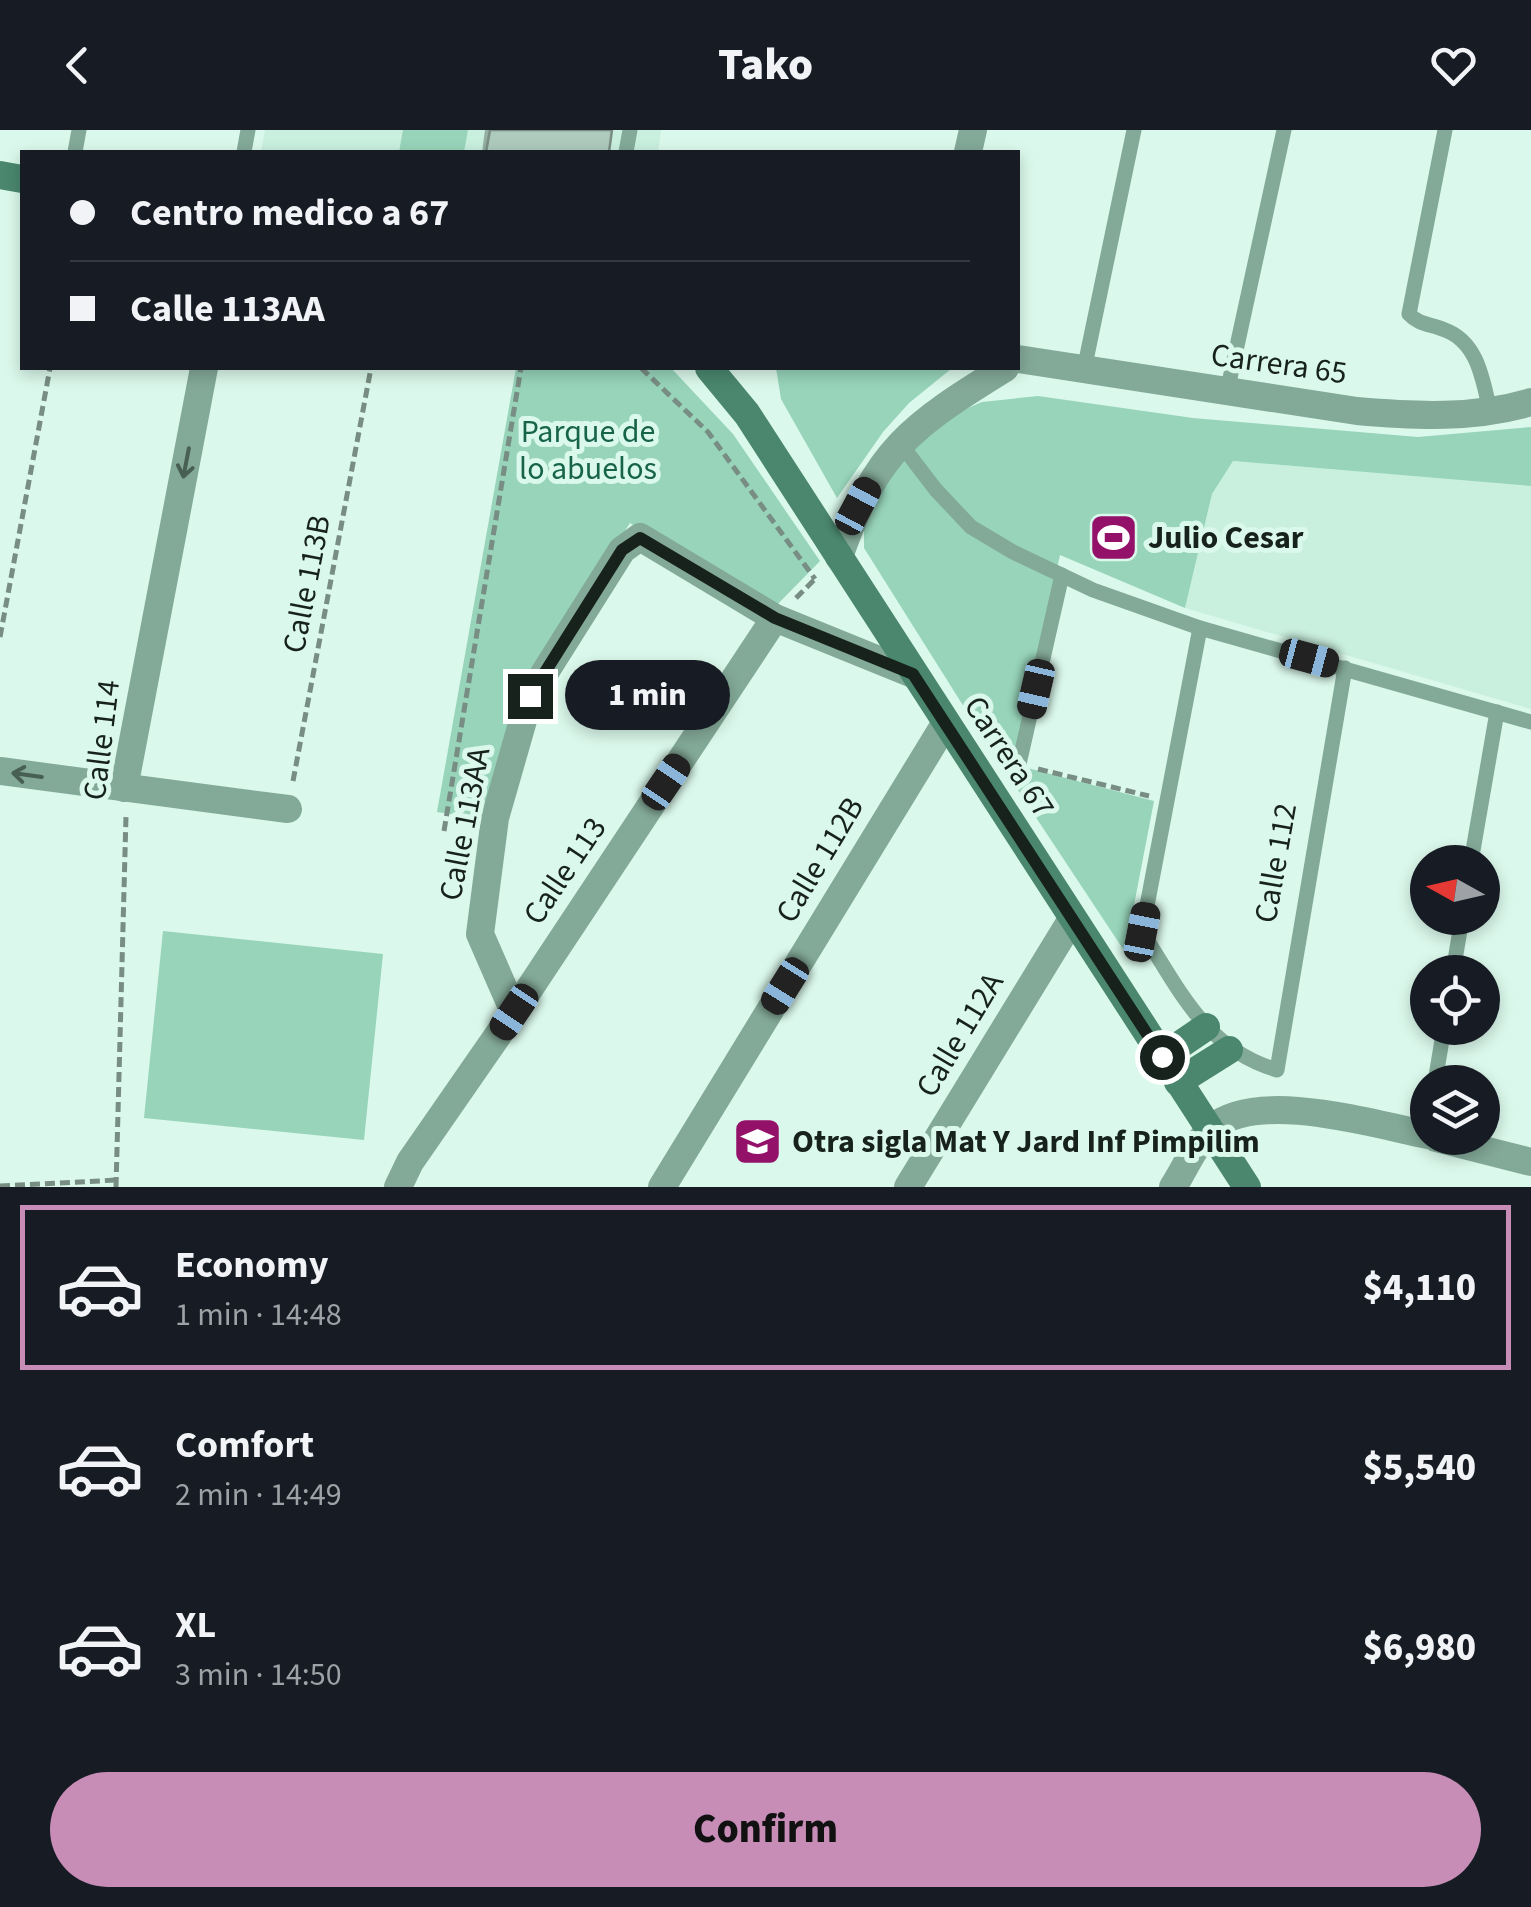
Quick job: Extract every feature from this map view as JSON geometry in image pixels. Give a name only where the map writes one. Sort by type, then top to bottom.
[{"type":"main road","name":"Carrera 67","points":[[723,374],[945,724],[1247,1187]]},
{"type":"main road","points":[[1162,1057],[1206,1027]]},
{"type":"main road","points":[[1178,1082],[1228,1050]]},
{"type":"street","name":"Carrera 65","points":[[1020,360],[1392,414],[1450,415],[1531,402]]},
{"type":"street","name":"Calle 114","points":[[124,788],[204,370]]},
{"type":"street","points":[[839,557],[877,469],[935,412],[1002,370]]},
{"type":"street","name":"Calle 113AA","points":[[514,1012],[480,934],[495,818],[530,696],[622,550],[640,538],[775,618]]},
{"type":"street","points":[[775,618],[913,674]]},
{"type":"street","name":"Calle 113","points":[[398,1187],[410,1162],[775,618]]},
{"type":"street","name":"Calle 112B","points":[[662,1187],[945,724]]},
{"type":"street","points":[[0,771],[288,808]]},
{"type":"street","name":"Calle 112A","points":[[908,1187],[1072,919]]},
{"type":"street","points":[[1173,1187],[1210,1130],[1242,1113],[1312,1113],[1410,1130]]},
{"type":"street","points":[[1500,1153],[1531,1162]]},
{"type":"lane","points":[[1084,370],[1134,130]]},
{"type":"lane","points":[[1226,392],[1284,130]]},
{"type":"lane","points":[[1445,130],[1408,314],[1416,322],[1451,332],[1466,344],[1475,357],[1490,411]]},
{"type":"lane","points":[[900,443],[971,528],[1093,590],[1200,628],[1531,722]]},
{"type":"lane","points":[[1019,764],[1062,576]]},
{"type":"lane","points":[[1200,628],[1142,932],[1206,1027],[1228,1050]]},
{"type":"lane","name":"Calle 112","points":[[1228,1050],[1277,1070],[1345,668]]},
{"type":"lane","points":[[1475,845],[1496,712]]},
{"type":"path","points":[[0,636],[50,370]]},
{"type":"path","name":"Calle 113B","points":[[288,808],[371,370]]},
{"type":"path","points":[[444,830],[521,370]]},
{"type":"path","points":[[643,370],[708,432],[815,579]]},
{"type":"path","points":[[775,618],[839,557]]},
{"type":"path","points":[[1019,764],[1167,800]]},
{"type":"path","name":"Calle 114","points":[[117,1184],[128,837],[124,788]]},
{"type":"path","points":[[1,1186],[117,1184]]},
{"type":"shaded area","points":[[265,130],[661,130],[658,150],[261,150]]},
{"type":"shaded area","points":[[1233,461],[1531,486],[1531,709],[1185,608],[1212,494]]},
{"type":"green space","points":[[403,130],[468,130],[464,150],[399,150]]},
{"type":"green space","name":"Parque de lo abuelos","points":[[516,370],[673,370],[733,434],[820,561],[772,610],[630,523],[521,693],[489,820],[437,812]]},
{"type":"green space","points":[[776,370],[950,370],[909,403],[883,432],[837,498],[781,399]]},
{"type":"green space","points":[[1038,396],[1193,418],[1418,437],[1531,427],[1531,486],[1233,461],[1212,494],[1185,608],[1060,555],[1012,764],[1154,801],[1125,952],[864,548],[864,521],[877,493],[935,422],[982,402]]},
{"type":"green space","points":[[163,931],[383,954],[364,1140],[144,1118]]},
{"type":"building","points":[[490,130],[612,130],[609,150],[486,150]]},
{"type":"place","name":"Julio Cesar","points":[[1113,538]]},
{"type":"place","name":"Otra sigla Mat Y Jard Inf Pimpilim","points":[[757,1142]]},
{"type":"route","points":[[530,696],[622,550],[640,538],[775,618],[913,674],[1162,1057]]}]
